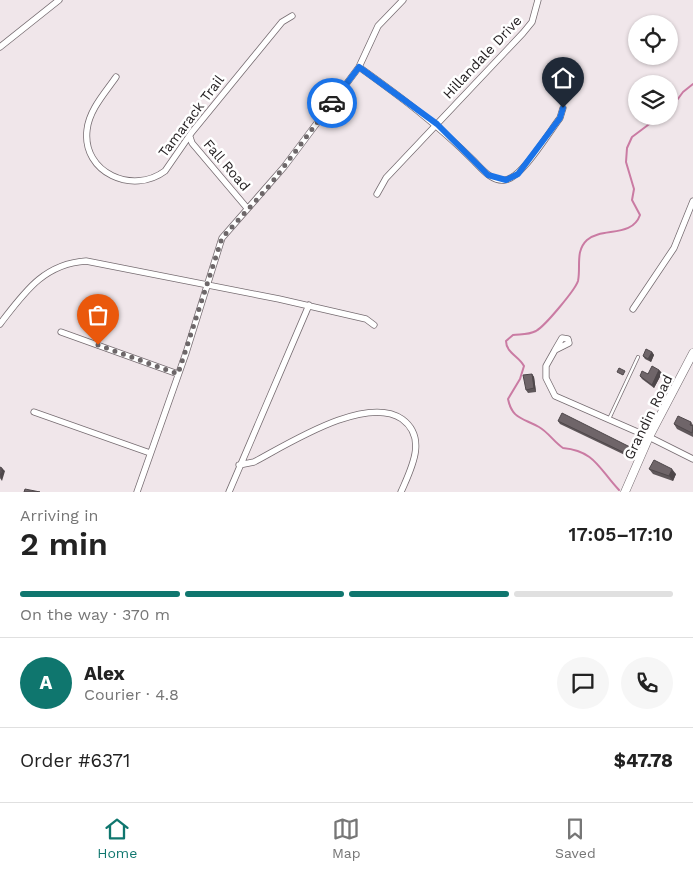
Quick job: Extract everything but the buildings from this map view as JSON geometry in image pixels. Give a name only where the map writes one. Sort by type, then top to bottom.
[{"type":"street","points":[[0,47],[59,0]]},
{"type":"street","points":[[137,492],[208,285],[222,238],[284,167],[359,67],[376,30],[403,0]]},
{"type":"street","name":"Hillandale Drive","points":[[377,194],[386,178],[528,28],[536,12],[538,0]]},
{"type":"street","name":"Tamarack Trail","points":[[116,77],[94,109],[87,133],[90,155],[107,174],[126,181],[153,178],[165,171],[218,99],[282,22],[292,16]]},
{"type":"street","points":[[359,67],[437,124],[488,175],[506,180],[518,174],[560,118],[563,108]]},
{"type":"street","name":"Fall Road","points":[[190,137],[192,143],[247,208]]},
{"type":"street","points":[[633,309],[674,248],[693,202]]},
{"type":"street","points":[[0,324],[38,278],[54,268],[75,262],[96,262],[308,305],[366,319],[374,325]]},
{"type":"street","points":[[229,492],[308,305]]},
{"type":"street","points":[[61,332],[178,374]]},
{"type":"street","points":[[555,350],[548,360],[546,372],[551,392],[560,399],[693,458]]},
{"type":"street","name":"Grandin Road","points":[[625,492],[649,437],[693,354]]},
{"type":"street","points":[[34,412],[150,453]]},
{"type":"street","points":[[240,465],[254,462],[347,416],[366,412],[383,412],[402,420],[411,428],[416,440],[416,454],[401,492]]},
{"type":"lane","points":[[608,420],[638,358]]},
{"type":"waterway","points":[[678,99],[693,84]]},
{"type":"waterway","points":[[619,490],[590,457],[574,450],[563,448],[542,429],[519,417],[512,411],[508,399],[520,379],[524,366],[510,352],[506,341],[513,335],[536,331],[566,299],[578,281],[581,249],[587,240],[600,234],[624,230],[636,222],[640,215],[632,200],[634,189],[626,162],[627,148],[632,137],[648,125]]},
{"type":"way so far","points":[[98,345],[178,374],[222,238],[247,208],[270,185],[332,103]]},
{"type":"route","points":[[332,103],[359,67],[437,124],[488,175],[500,180],[506,180],[518,174],[560,118],[563,108]]}]
